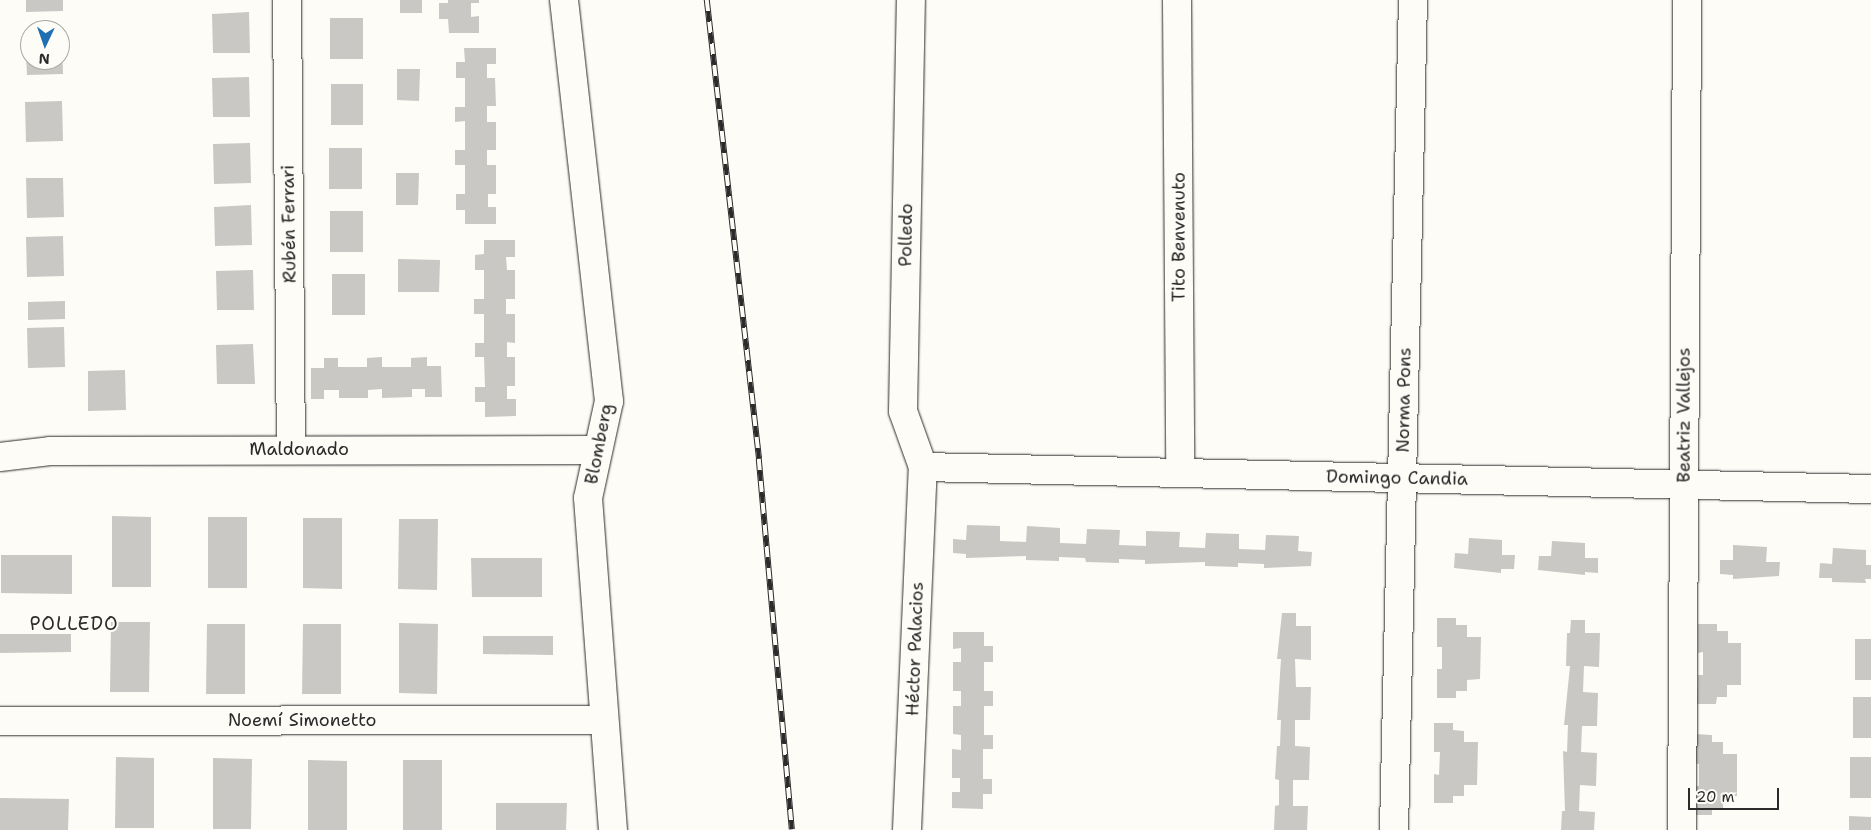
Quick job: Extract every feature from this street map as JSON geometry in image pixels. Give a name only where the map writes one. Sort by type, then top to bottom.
[{"type":"street","name":"Rubén Ferrari","points":[[287,0],[291,449]]},
{"type":"street","name":"Blomberg","points":[[564,0],[609,401],[588,498],[603,720],[613,830]]},
{"type":"street","name":"Polledo","points":[[912,0],[903,411],[923,467]]},
{"type":"street","name":"Tito Benvenuto","points":[[1177,0],[1180,473]]},
{"type":"street","name":"Norma Pons","points":[[1394,830],[1413,0]]},
{"type":"street","name":"Beatriz Vallejos","points":[[1682,830],[1687,0]]},
{"type":"street","name":"Maldonado","points":[[0,457],[50,451],[291,449],[598,450]]},
{"type":"street","name":"Domingo Candia","points":[[923,467],[1871,489]]},
{"type":"street","name":"Héctor Palacios","points":[[907,830],[923,467]]},
{"type":"street","name":"Noemí Simonetto","points":[[0,720],[603,720]]},
{"type":"building","points":[[26,0],[63,0],[63,11],[26,12]]},
{"type":"building","points":[[400,0],[422,0],[422,13],[400,13]]},
{"type":"building","points":[[448,0],[479,0],[479,3],[471,3],[471,17],[479,16],[479,33],[449,33],[448,19],[439,19],[439,3],[448,3]]},
{"type":"building","points":[[249,12],[250,53],[213,53],[212,14]]},
{"type":"building","points":[[330,18],[363,18],[363,59],[330,59]]},
{"type":"building","points":[[464,48],[496,48],[496,64],[487,64],[487,78],[495,78],[496,106],[487,106],[487,122],[496,122],[496,150],[487,150],[487,165],[496,165],[496,194],[488,194],[488,207],[496,207],[496,224],[465,224],[465,210],[456,210],[456,194],[465,194],[465,165],[455,165],[455,150],[465,150],[465,121],[455,122],[455,107],[465,107],[465,78],[456,78],[456,62],[465,62]]},
{"type":"building","points":[[397,69],[420,69],[419,101],[397,100]]},
{"type":"building","points":[[27,70],[63,70],[63,74],[27,75]]},
{"type":"building","points":[[249,77],[250,117],[213,117],[212,78]]},
{"type":"building","points":[[331,84],[363,84],[363,125],[331,125]]},
{"type":"building","points":[[62,101],[63,141],[26,142],[25,102]]},
{"type":"building","points":[[250,143],[251,183],[214,184],[213,144]]},
{"type":"building","points":[[329,148],[362,148],[362,189],[329,189]]},
{"type":"building","points":[[396,173],[419,173],[418,205],[396,205]]},
{"type":"building","points":[[26,178],[63,178],[64,217],[27,218]]},
{"type":"building","points":[[251,205],[252,245],[215,246],[214,207]]},
{"type":"building","points":[[330,211],[363,211],[363,252],[330,252]]},
{"type":"building","points":[[63,236],[64,276],[27,277],[26,237]]},
{"type":"building","points":[[484,240],[515,240],[515,257],[506,257],[507,270],[515,270],[515,299],[506,299],[506,314],[515,314],[515,343],[507,342],[507,357],[515,357],[515,386],[507,386],[507,399],[516,399],[516,416],[485,417],[485,402],[475,402],[475,387],[485,387],[484,357],[475,357],[475,343],[484,343],[484,314],[474,314],[474,299],[484,299],[484,270],[475,270],[475,255],[484,254]]},
{"type":"building","points":[[398,259],[440,260],[439,292],[398,292]]},
{"type":"building","points":[[253,270],[254,310],[217,310],[216,271]]},
{"type":"building","points":[[332,274],[365,274],[365,315],[332,315]]},
{"type":"building","points":[[65,301],[65,319],[28,320],[28,302]]},
{"type":"building","points":[[64,327],[65,367],[28,368],[27,328]]},
{"type":"building","points":[[253,344],[255,384],[217,384],[216,345]]},
{"type":"building","points":[[382,357],[382,367],[411,367],[411,358],[427,357],[427,366],[441,366],[442,397],[425,397],[425,389],[412,389],[412,397],[382,398],[382,389],[368,390],[368,398],[339,398],[339,390],[324,390],[324,399],[311,399],[311,368],[324,368],[324,358],[338,358],[338,367],[367,367],[367,358]]},
{"type":"building","points":[[125,370],[126,410],[88,411],[88,371]]},
{"type":"building","points":[[112,516],[151,517],[151,587],[112,587]]},
{"type":"building","points":[[208,517],[247,517],[247,588],[208,588]]},
{"type":"building","points":[[303,518],[342,518],[342,589],[303,588]]},
{"type":"building","points":[[399,519],[438,519],[437,590],[398,589]]},
{"type":"building","points":[[967,525],[1000,526],[1000,541],[1026,542],[1027,526],[1060,528],[1060,543],[1086,544],[1087,529],[1120,530],[1119,545],[1146,546],[1146,531],[1180,532],[1179,547],[1205,548],[1206,533],[1239,534],[1239,549],[1265,550],[1266,535],[1299,536],[1298,551],[1312,552],[1311,566],[1264,568],[1264,564],[1238,563],[1238,567],[1205,566],[1205,562],[1145,564],[1145,560],[1119,559],[1119,563],[1086,562],[1085,558],[1059,557],[1059,561],[1026,560],[1026,556],[966,558],[966,554],[953,553],[953,539],[966,540]]},
{"type":"building","points":[[1469,538],[1502,540],[1502,555],[1515,555],[1514,569],[1501,569],[1501,573],[1454,568],[1455,553],[1468,554]]},
{"type":"building","points":[[1552,541],[1585,543],[1585,558],[1598,558],[1598,573],[1585,572],[1585,575],[1538,570],[1539,556],[1551,556]]},
{"type":"building","points":[[1733,545],[1767,547],[1766,562],[1780,562],[1779,576],[1733,579],[1733,575],[1720,574],[1720,560],[1733,560]]},
{"type":"building","points":[[1833,548],[1866,550],[1866,565],[1871,565],[1871,579],[1865,579],[1866,583],[1832,582],[1832,578],[1819,578],[1820,563],[1832,564]]},
{"type":"building","points":[[1,555],[72,555],[72,594],[1,593]]},
{"type":"building","points":[[471,558],[542,558],[542,597],[472,597]]},
{"type":"building","points":[[1282,613],[1296,613],[1296,626],[1311,626],[1311,660],[1295,659],[1296,687],[1311,687],[1310,720],[1295,720],[1295,746],[1310,747],[1309,780],[1293,780],[1293,806],[1308,806],[1307,830],[1274,830],[1275,806],[1279,805],[1279,780],[1275,779],[1277,746],[1280,746],[1281,720],[1277,720],[1281,659],[1277,659]]},
{"type":"building","points":[[1437,618],[1456,618],[1456,625],[1467,625],[1467,637],[1481,637],[1480,679],[1467,680],[1467,691],[1456,691],[1456,698],[1437,698],[1437,669],[1442,669],[1442,647],[1437,647]]},
{"type":"building","points":[[1571,620],[1585,620],[1585,633],[1600,633],[1599,667],[1584,666],[1583,692],[1598,693],[1597,726],[1582,726],[1581,752],[1597,753],[1596,786],[1580,785],[1579,811],[1595,812],[1594,830],[1561,830],[1562,811],[1565,811],[1563,751],[1567,752],[1568,725],[1564,725],[1570,666],[1566,666],[1567,633],[1570,633]]},
{"type":"building","points":[[111,622],[150,622],[149,692],[110,692]]},
{"type":"building","points":[[399,623],[438,624],[437,694],[399,693]]},
{"type":"building","points":[[207,624],[245,624],[245,694],[206,694]]},
{"type":"building","points":[[303,624],[341,624],[341,694],[302,694]]},
{"type":"building","points":[[1698,624],[1717,624],[1717,631],[1728,631],[1728,643],[1741,643],[1741,685],[1727,685],[1727,697],[1717,697],[1716,704],[1697,704],[1698,675],[1703,675],[1703,652],[1698,653]]},
{"type":"building","points":[[953,632],[984,632],[984,646],[993,646],[993,662],[984,662],[984,691],[993,691],[993,706],[984,706],[984,735],[993,735],[993,749],[983,749],[983,779],[992,779],[992,794],[983,794],[983,809],[952,808],[952,792],[960,792],[960,778],[952,778],[952,749],[961,750],[961,735],[953,734],[953,706],[961,706],[961,691],[953,691],[953,662],[961,662],[961,648],[953,649]]},
{"type":"building","points":[[0,634],[71,634],[71,652],[0,653]]},
{"type":"building","points":[[483,636],[553,636],[553,655],[483,654]]},
{"type":"building","points":[[1855,639],[1871,639],[1871,680],[1855,680]]},
{"type":"building","points":[[1853,697],[1871,697],[1871,738],[1853,738]]},
{"type":"building","points":[[1434,723],[1453,723],[1453,730],[1464,731],[1464,742],[1478,742],[1477,785],[1464,785],[1464,796],[1453,796],[1453,803],[1434,803],[1434,774],[1439,775],[1440,752],[1434,752]]},
{"type":"building","points":[[1694,734],[1712,735],[1712,742],[1723,742],[1723,754],[1737,754],[1737,796],[1723,796],[1723,808],[1712,808],[1712,815],[1693,815],[1693,786],[1699,786],[1699,764],[1693,763]]},
{"type":"building","points":[[116,757],[154,758],[154,828],[115,828]]},
{"type":"building","points":[[1850,757],[1871,757],[1871,798],[1850,798]]},
{"type":"building","points":[[213,758],[252,759],[251,829],[213,829]]},
{"type":"building","points":[[308,760],[347,761],[347,830],[308,830]]},
{"type":"building","points":[[403,760],[442,760],[442,830],[403,830]]},
{"type":"building","points":[[0,798],[69,799],[68,830],[0,830]]},
{"type":"building","points":[[496,803],[567,803],[566,830],[496,830]]},
{"type":"building","points":[[1849,816],[1871,817],[1871,830],[1849,830]]},
{"type":"railway","points":[[707,0],[759,459],[792,830]]},
{"type":"district","name":"POLLEDO","points":[[74,624]]}]
